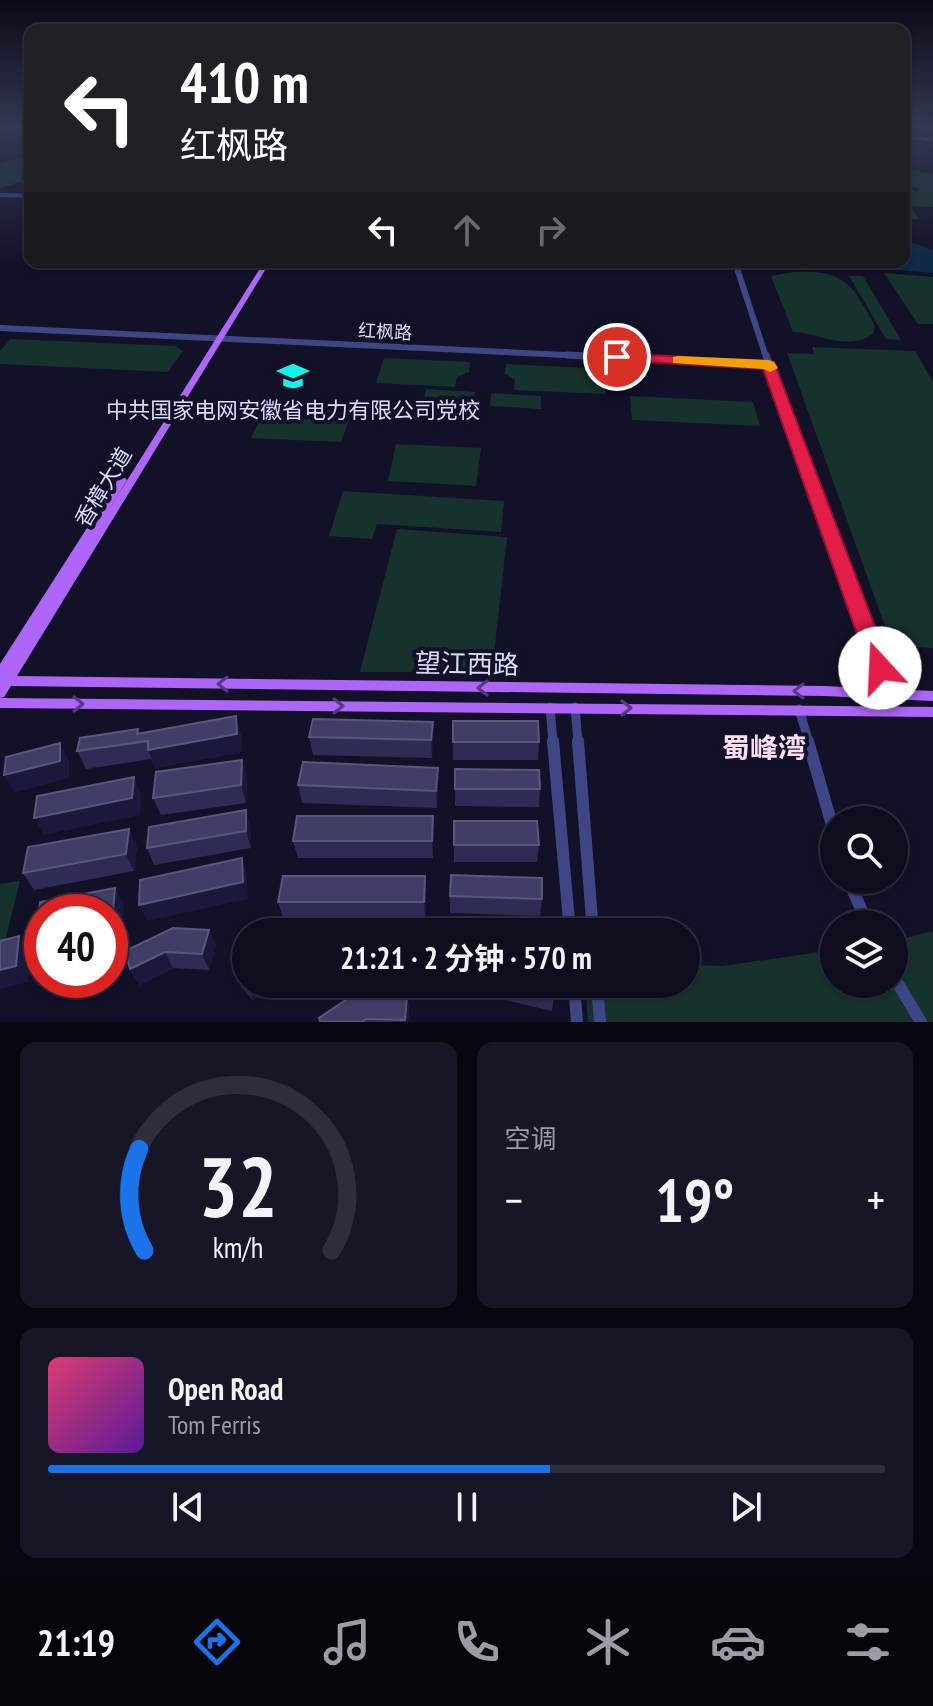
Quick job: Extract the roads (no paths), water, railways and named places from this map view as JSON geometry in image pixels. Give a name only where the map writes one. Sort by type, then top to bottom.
[{"type":"main road","name":"香樟大道","points":[[0,693],[3,678],[256,268]]},
{"type":"main road","name":"香樟大道","points":[[215,338],[263,268]]},
{"type":"main road","name":"望江西路","points":[[3,678],[933,696]]},
{"type":"main road","name":"望江西路","points":[[0,703],[895,709],[933,712]]},
{"type":"street","points":[[0,195],[24,196]]},
{"type":"street","points":[[737,268],[769,365],[895,709]]},
{"type":"street","name":"红枫路","points":[[0,328],[769,365]]},
{"type":"street","points":[[550,707],[569,918]]},
{"type":"street","points":[[575,707],[592,918]]},
{"type":"street","points":[[799,709],[827,806]]},
{"type":"street","points":[[575,998],[577,1022]]},
{"type":"street","points":[[598,998],[600,1022]]},
{"type":"street","points":[[907,998],[921,1022]]},
{"type":"water","points":[[910,242],[933,250],[933,273],[886,269],[910,268]]},
{"type":"place","name":"中共国家电网安徽省电力有限公司党校","points":[[293,376]]},
{"type":"district","name":"蜀峰湾","points":[[764,748]]}]
